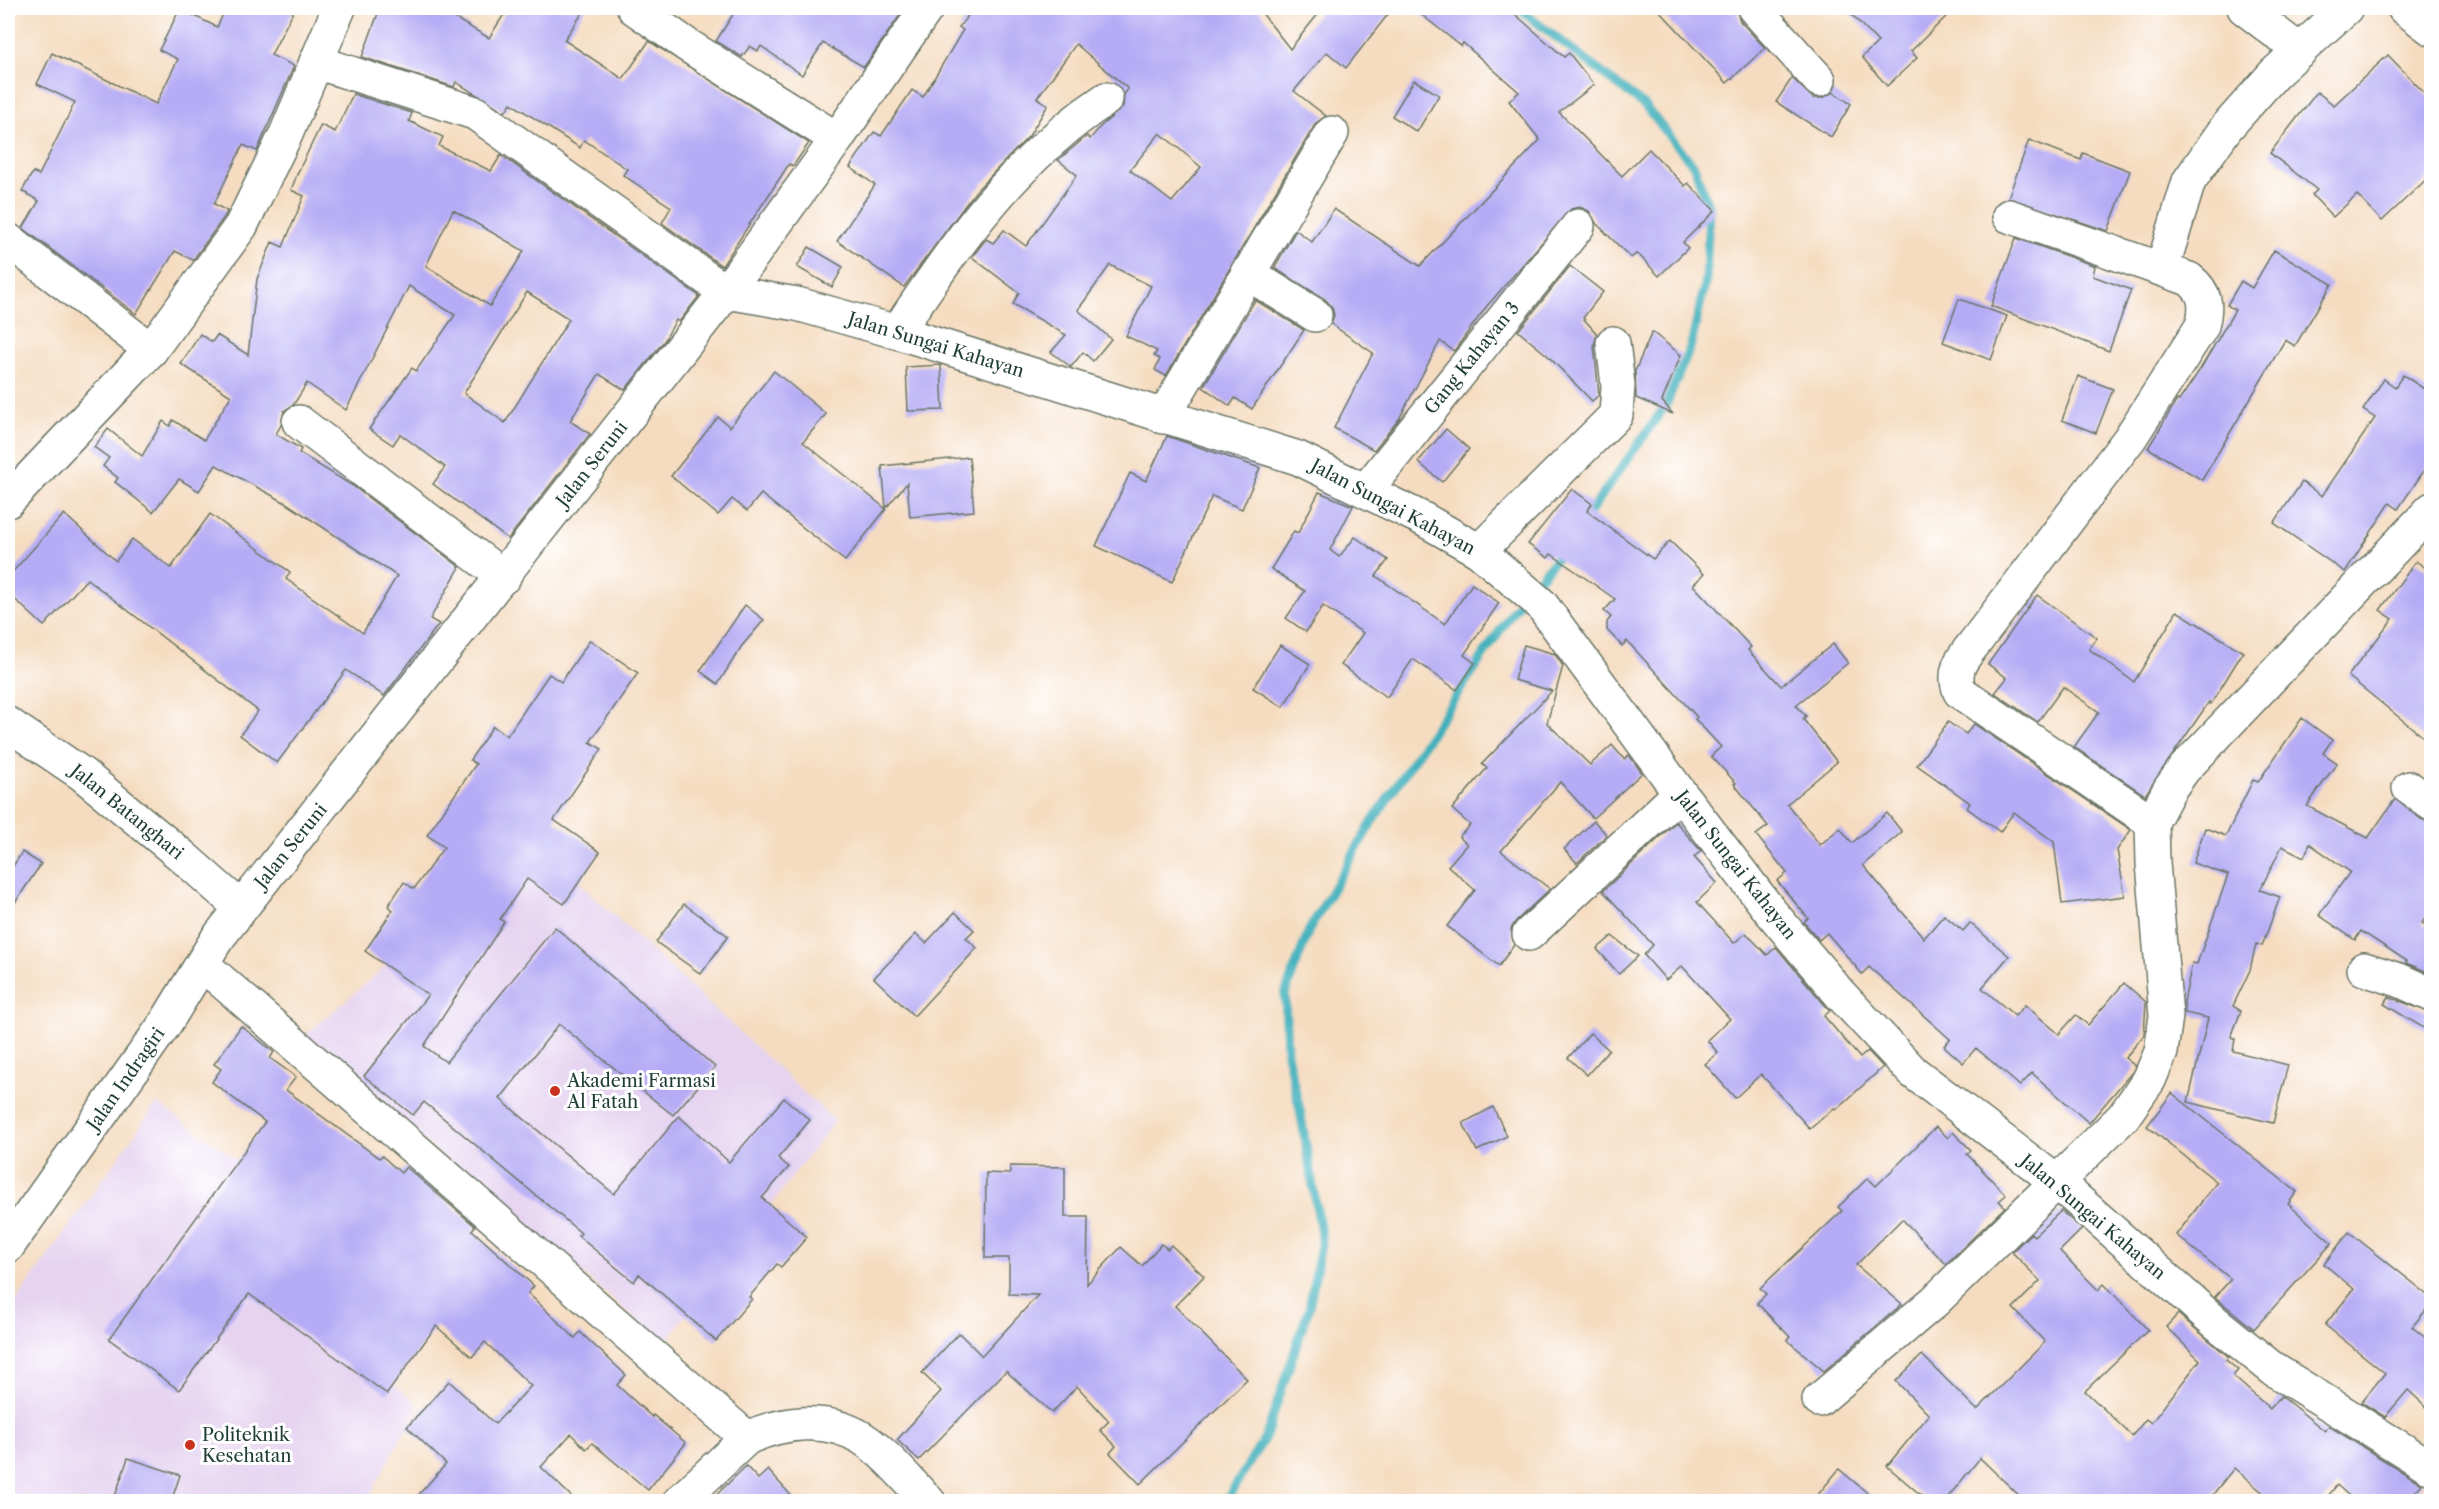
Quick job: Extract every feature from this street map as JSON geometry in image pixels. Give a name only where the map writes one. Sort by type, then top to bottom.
[{"type":"street","points":[[8,501],[151,350],[241,226],[286,134],[339,8]]},
{"type":"street","points":[[634,8],[687,45],[837,139]]},
{"type":"street","name":"Jalan Seruni","points":[[241,908],[504,578],[726,292],[837,139],[927,8]]},
{"type":"street","points":[[1754,8],[1819,80]]},
{"type":"street","points":[[2244,8],[2300,51]]},
{"type":"street","points":[[2162,269],[2189,181],[2226,128],[2274,74],[2346,8]]},
{"type":"street","points":[[2404,8],[2432,29]]},
{"type":"street","name":"Jalan Sungai Kahayan","points":[[316,62],[475,113],[726,292],[796,304],[897,332],[1298,458],[1366,490],[1479,551],[1541,604],[1680,794],[1778,921],[1839,994],[1913,1072],[1987,1131],[2057,1182],[2215,1322],[2273,1369],[2432,1468]]},
{"type":"street","points":[[897,332],[951,250],[1000,190],[1078,117],[1106,99]]},
{"type":"street","points":[[1163,417],[1332,133]]},
{"type":"street","points":[[2009,216],[2189,279],[2200,288],[2206,312],[2202,326],[2130,438],[1957,668],[1955,679],[1960,692],[2152,822]]},
{"type":"street","name":"Gang Kahayan 3","points":[[1366,490],[1578,226]]},
{"type":"street","points":[[8,240],[151,350]]},
{"type":"street","points":[[1247,273],[1315,315]]},
{"type":"street","points":[[1479,551],[1616,415],[1618,385],[1613,343]]},
{"type":"street","points":[[299,422],[504,578]]},
{"type":"street","points":[[1819,1400],[1935,1301],[2123,1117],[2149,1080],[2161,1052],[2166,1016],[2152,822],[2169,790],[2184,770],[2432,509]]},
{"type":"street","name":"Jalan Batanghari","points":[[8,724],[82,774],[241,908]]},
{"type":"street","points":[[1529,934],[1680,794]]},
{"type":"street","name":"Jalan Indragiri","points":[[8,1246],[165,1024],[217,939],[241,908]]},
{"type":"street","points":[[202,964],[747,1438]]},
{"type":"street","points":[[2364,969],[2399,980],[2432,995]]},
{"type":"street","points":[[680,1502],[747,1438],[770,1428],[819,1423],[861,1437],[929,1502]]},
{"type":"shaded area","points":[[533,840],[835,1121],[665,1343],[302,1038]]},
{"type":"shaded area","points":[[157,1103],[320,1218],[277,1290],[419,1405],[367,1501],[8,1502],[8,1312]]},
{"type":"building","points":[[226,8],[295,8],[271,55],[294,66],[257,151],[243,145],[214,204],[227,211],[225,216],[193,260],[175,251],[136,314],[23,228],[39,201],[22,191],[33,172],[39,175],[75,102],[37,84],[52,53],[156,104],[178,59],[159,50],[180,9],[217,27]]},
{"type":"building","points":[[380,8],[452,8],[449,15],[489,38],[508,8],[586,8],[564,40],[623,79],[649,41],[809,143],[793,166],[789,164],[722,266],[662,223],[671,207],[623,175],[627,169],[584,140],[580,148],[511,103],[505,112],[456,82],[454,87],[362,57]]},
{"type":"building","points":[[737,8],[905,8],[864,67],[823,43],[802,75],[761,46],[758,51],[750,46],[742,57],[716,41]]},
{"type":"building","points":[[974,8],[1258,8],[1290,49],[1323,8],[1393,8],[1346,68],[1327,52],[1294,91],[1326,116],[1316,123],[1166,376],[1155,370],[1160,359],[1154,356],[1157,351],[1126,336],[1151,286],[1110,265],[1078,310],[1111,339],[1093,361],[1083,352],[1071,367],[1051,352],[1066,335],[1013,304],[1019,293],[972,257],[986,239],[993,243],[1004,230],[1026,246],[1077,175],[1058,160],[1087,136],[1090,139],[1123,107],[1124,95],[1128,89],[1076,44],[1037,98],[1048,105],[1029,136],[975,192],[904,287],[837,241],[875,185],[850,167],[874,132],[881,136],[912,90],[923,97],[963,30],[959,27]],"holes":[[[1160,133],[1201,167],[1172,202],[1130,170]]]},
{"type":"building","points":[[1413,8],[1508,8],[1564,57],[1569,53],[1594,85],[1559,112],[1622,176],[1649,149],[1685,186],[1688,183],[1715,211],[1683,242],[1688,248],[1659,276],[1640,256],[1636,254],[1631,258],[1596,223],[1589,211],[1580,207],[1571,209],[1487,306],[1454,351],[1440,341],[1399,419],[1374,450],[1334,428],[1373,353],[1331,324],[1334,315],[1332,307],[1325,299],[1274,268],[1296,230],[1312,242],[1334,209],[1420,266],[1540,140],[1509,101],[1519,92],[1463,43],[1461,46]]},
{"type":"building","points":[[1657,8],[1736,8],[1740,21],[1765,48],[1727,83]]},
{"type":"building","points":[[1845,8],[1955,8],[1911,51],[1917,58],[1887,86],[1862,57],[1878,42]]},
{"type":"building","points":[[2388,55],[2432,101],[2432,174],[2382,221],[2357,195],[2333,217],[2312,195],[2317,190],[2270,153],[2317,92],[2334,105]]},
{"type":"building","points":[[1792,78],[1813,98],[1823,98],[1833,92],[1851,104],[1831,137],[1776,102]]},
{"type":"building","points":[[1414,80],[1439,95],[1417,132],[1392,116]]},
{"type":"building","points":[[353,94],[412,113],[409,121],[443,137],[439,146],[491,171],[501,155],[699,296],[679,322],[676,320],[664,341],[625,390],[599,374],[570,421],[590,434],[508,539],[433,484],[445,467],[400,434],[393,445],[369,429],[412,368],[416,371],[455,315],[409,286],[346,410],[307,383],[294,404],[284,411],[276,434],[301,449],[299,453],[353,486],[460,567],[430,619],[439,624],[384,696],[346,670],[277,763],[240,735],[258,711],[87,579],[44,626],[8,593],[8,577],[64,514],[116,561],[132,539],[171,568],[210,514],[290,572],[286,579],[363,633],[397,576],[286,503],[216,465],[199,491],[179,479],[153,512],[115,482],[118,478],[103,466],[109,458],[94,447],[108,429],[142,456],[163,421],[170,426],[173,420],[204,440],[231,396],[181,364],[200,334],[212,342],[217,335],[248,355],[257,279],[272,242],[283,247],[304,196],[291,190],[298,172],[321,125],[335,132]],"holes":[[[453,210],[524,251],[490,306],[426,266]],[[527,292],[569,319],[505,423],[464,393]]]},
{"type":"building","points":[[2029,140],[2081,160],[2083,153],[2130,171],[2108,231],[2008,198]]},
{"type":"building","points":[[2016,238],[2095,266],[2093,276],[2131,290],[2109,351],[1991,306]]},
{"type":"building","points":[[809,247],[843,267],[832,287],[797,267]]},
{"type":"building","points":[[2274,250],[2332,284],[2295,346],[2285,340],[2202,480],[2148,448],[2177,400],[2179,401],[2201,368],[2235,310],[2227,305],[2241,281],[2252,288]]},
{"type":"building","points":[[1570,266],[1603,292],[1583,318],[1597,334],[1594,345],[1599,395],[1592,401],[1547,355],[1518,331]]},
{"type":"building","points":[[1959,299],[2007,316],[1991,360],[1943,342]]},
{"type":"building","points":[[1255,300],[1304,330],[1252,409],[1235,398],[1230,406],[1203,387]]},
{"type":"building","points":[[1652,332],[1681,355],[1662,401],[1673,414],[1636,398],[1635,371]]},
{"type":"building","points":[[941,365],[943,410],[908,411],[906,367]]},
{"type":"building","points":[[774,371],[826,414],[803,442],[886,509],[845,561],[761,494],[747,511],[732,499],[718,515],[671,476],[718,417],[730,427]]},
{"type":"building","points":[[2403,375],[2432,394],[2432,459],[2398,509],[2390,503],[2345,572],[2274,523],[2302,482],[2322,496],[2375,418],[2363,410],[2384,379],[2395,387]]},
{"type":"building","points":[[2078,376],[2113,389],[2096,433],[2062,420]]},
{"type":"building","points":[[1446,429],[1469,449],[1442,482],[1418,462]]},
{"type":"building","points":[[1167,436],[1260,468],[1242,509],[1212,496],[1172,582],[1096,546],[1130,473],[1146,481]]},
{"type":"building","points":[[969,457],[974,511],[910,517],[907,483],[886,508],[882,466]]},
{"type":"building","points":[[1572,489],[1592,504],[1587,511],[1653,559],[1670,541],[1704,574],[1693,585],[1751,647],[1748,650],[1781,686],[1833,644],[1848,663],[1796,705],[1806,716],[1803,719],[1837,762],[1787,804],[1820,845],[1840,828],[1852,843],[1887,813],[1902,832],[1863,865],[1924,938],[1944,915],[1963,931],[1970,923],[2009,956],[1982,988],[2015,1016],[2025,1005],[2059,1034],[2076,1015],[2088,1025],[2124,983],[2146,1002],[2144,1035],[2125,1058],[2135,1066],[2133,1071],[2089,1123],[2032,1073],[2020,1086],[1976,1048],[1963,1063],[1944,1046],[1950,1039],[1869,967],[1862,974],[1827,933],[1819,940],[1804,922],[1808,918],[1777,881],[1787,873],[1756,835],[1768,826],[1734,784],[1736,783],[1711,756],[1721,747],[1695,719],[1697,717],[1627,641],[1622,646],[1607,630],[1607,622],[1611,617],[1604,611],[1615,599],[1551,554],[1548,558],[1528,544]]},
{"type":"building","points":[[1319,492],[1353,506],[1330,550],[1339,557],[1355,537],[1388,560],[1376,576],[1445,624],[1472,584],[1499,603],[1464,655],[1475,663],[1457,690],[1413,659],[1387,697],[1341,665],[1363,633],[1323,606],[1306,632],[1286,618],[1305,591],[1271,569],[1294,531],[1298,533]]},
{"type":"building","points":[[2416,561],[2432,573],[2432,744],[2348,676],[2393,619],[2380,610]]},
{"type":"building","points":[[2037,595],[2097,638],[2089,649],[2134,682],[2177,611],[2243,652],[2211,704],[2209,702],[2145,795],[2074,747],[2099,712],[2063,687],[2038,722],[1995,693],[2007,678],[1988,664]]},
{"type":"building","points":[[745,605],[764,620],[741,647],[718,684],[700,671]]},
{"type":"building","points":[[590,640],[638,673],[590,742],[602,749],[554,820],[600,852],[564,904],[527,879],[500,919],[504,922],[424,1046],[446,1062],[555,927],[715,1067],[673,1115],[559,1024],[500,1099],[614,1194],[679,1116],[729,1162],[784,1098],[810,1120],[778,1158],[789,1167],[762,1198],[807,1237],[781,1267],[777,1264],[749,1297],[752,1299],[716,1341],[639,1274],[634,1282],[578,1236],[581,1233],[424,1102],[413,1115],[364,1076],[428,995],[365,951],[393,910],[388,906],[404,882],[414,889],[444,847],[427,835],[476,764],[470,760],[493,726],[507,736],[549,674],[561,682]]},
{"type":"building","points":[[1280,645],[1310,664],[1283,707],[1253,688]]},
{"type":"building","points":[[1524,645],[1555,654],[1563,666],[1547,723],[1590,765],[1612,745],[1624,759],[1629,755],[1642,773],[1593,818],[1560,782],[1501,851],[1550,889],[1516,921],[1511,929],[1514,945],[1499,966],[1447,926],[1475,890],[1448,866],[1467,844],[1459,837],[1470,825],[1452,809],[1487,768],[1482,764],[1552,691],[1514,680]]},
{"type":"building","points":[[2302,718],[2332,740],[2323,753],[2337,763],[2307,806],[2368,838],[2395,799],[2421,819],[2432,823],[2432,909],[2422,923],[2428,927],[2432,921],[2432,974],[2406,963],[2407,961],[2361,931],[2355,940],[2319,915],[2350,872],[2310,844],[2304,857],[2282,846],[2260,890],[2280,897],[2262,946],[2256,944],[2250,970],[2233,1006],[2241,1011],[2231,1037],[2235,1039],[2233,1051],[2288,1065],[2273,1123],[2188,1102],[2208,1018],[2185,1013],[2184,1002],[2192,963],[2197,964],[2228,875],[2193,863],[2205,828],[2226,836],[2253,780],[2258,782]]},
{"type":"building","points":[[1948,722],[1966,734],[1974,724],[2131,830],[2117,850],[2125,896],[2062,904],[2054,842],[2014,812],[2000,832],[1967,808],[1970,803],[1917,765]]},
{"type":"building","points":[[1594,821],[1607,835],[1577,863],[1564,849]]},
{"type":"building","points":[[1676,822],[1701,851],[1694,857],[1717,883],[1697,902],[1734,943],[1746,933],[1767,955],[1776,947],[1830,1011],[1824,1016],[1860,1058],[1868,1051],[1883,1067],[1836,1110],[1834,1108],[1810,1129],[1761,1074],[1735,1098],[1705,1064],[1718,1053],[1707,1040],[1730,1019],[1682,966],[1666,980],[1644,955],[1653,945],[1603,891]]},
{"type":"building","points":[[22,852],[41,864],[8,913],[8,874]]},
{"type":"building","points":[[684,904],[728,936],[701,974],[656,942]]},
{"type":"building","points":[[955,912],[974,930],[966,938],[977,948],[914,1016],[874,978],[916,934],[926,943]]},
{"type":"building","points":[[1612,936],[1638,956],[1619,974],[1597,949]]},
{"type":"building","points":[[2389,997],[2432,1013],[2432,1033],[2384,1004]]},
{"type":"building","points":[[241,1026],[274,1052],[270,1058],[296,1077],[286,1090],[379,1158],[382,1156],[401,1173],[406,1167],[475,1226],[472,1230],[534,1286],[528,1293],[575,1338],[580,1332],[626,1375],[617,1385],[652,1417],[653,1415],[686,1443],[648,1490],[592,1443],[586,1449],[571,1434],[541,1467],[577,1502],[412,1502],[446,1464],[407,1427],[449,1381],[495,1424],[531,1386],[485,1342],[472,1357],[436,1326],[387,1394],[249,1294],[179,1390],[109,1339],[265,1122],[212,1082],[221,1069],[214,1064]]},
{"type":"building","points":[[1590,1033],[1609,1050],[1587,1075],[1568,1058]]},
{"type":"building","points":[[2172,1093],[2297,1192],[2288,1204],[2332,1243],[2254,1329],[2215,1297],[2231,1279],[2176,1235],[2217,1182],[2147,1126]]},
{"type":"building","points":[[1493,1107],[1507,1136],[1477,1151],[1463,1123]]},
{"type":"building","points":[[1936,1127],[1948,1138],[1953,1132],[1971,1150],[1967,1154],[2006,1195],[1999,1201],[2005,1207],[1946,1264],[1902,1219],[1856,1265],[1902,1304],[1824,1371],[1787,1340],[1790,1337],[1757,1303],[1766,1294],[1760,1288],[1842,1211],[1838,1207],[1868,1178],[1876,1186]]},
{"type":"building","points":[[1010,1166],[1065,1167],[1065,1217],[1088,1217],[1087,1284],[1121,1247],[1142,1266],[1161,1244],[1168,1249],[1171,1245],[1204,1276],[1175,1306],[1247,1379],[1140,1484],[1110,1453],[1116,1446],[1100,1430],[1109,1421],[1077,1386],[1052,1413],[1006,1371],[919,1460],[897,1440],[941,1391],[922,1373],[959,1333],[982,1356],[1038,1295],[1009,1294],[1009,1258],[985,1258],[986,1173],[1010,1174]]},
{"type":"building","points":[[2061,1211],[2082,1229],[2060,1251],[2098,1290],[2104,1284],[2148,1330],[2085,1391],[2132,1436],[2146,1419],[2151,1423],[2200,1360],[2166,1327],[2178,1314],[2229,1357],[2226,1360],[2238,1370],[2233,1376],[2270,1409],[2281,1396],[2325,1431],[2329,1426],[2422,1484],[2406,1502],[2356,1502],[2337,1485],[2323,1502],[2274,1502],[2234,1468],[2207,1502],[2026,1502],[1980,1458],[1944,1502],[1929,1502],[1887,1466],[1929,1415],[1896,1381],[1922,1355],[1977,1410],[2045,1342],[2013,1308],[2040,1281],[2012,1252],[2031,1233],[2034,1236]]},
{"type":"building","points":[[2349,1232],[2432,1298],[2432,1303],[2412,1327],[2432,1343],[2432,1412],[2408,1390],[2385,1417],[2361,1402],[2385,1373],[2325,1325],[2354,1289],[2324,1264]]},
{"type":"building","points":[[128,1458],[180,1475],[171,1502],[113,1502]]},
{"type":"building","points":[[746,1466],[758,1479],[768,1470],[797,1502],[709,1502]]},
{"type":"building","points":[[1839,1469],[1878,1502],[1812,1502]]},
{"type":"waterway","points":[[1518,8],[1645,106],[1694,166],[1709,208],[1706,280],[1691,345],[1666,405],[1583,522]]},
{"type":"waterway","points":[[1225,1502],[1266,1436],[1309,1308],[1322,1239],[1300,1110],[1287,1054],[1285,994],[1309,930],[1372,822],[1513,611],[1563,550]]},
{"type":"place","name":"Akademi Farmasi Al Fatah","points":[[555,1091]]},
{"type":"place","name":"Politeknik Kesehatan","points":[[190,1445]]}]
